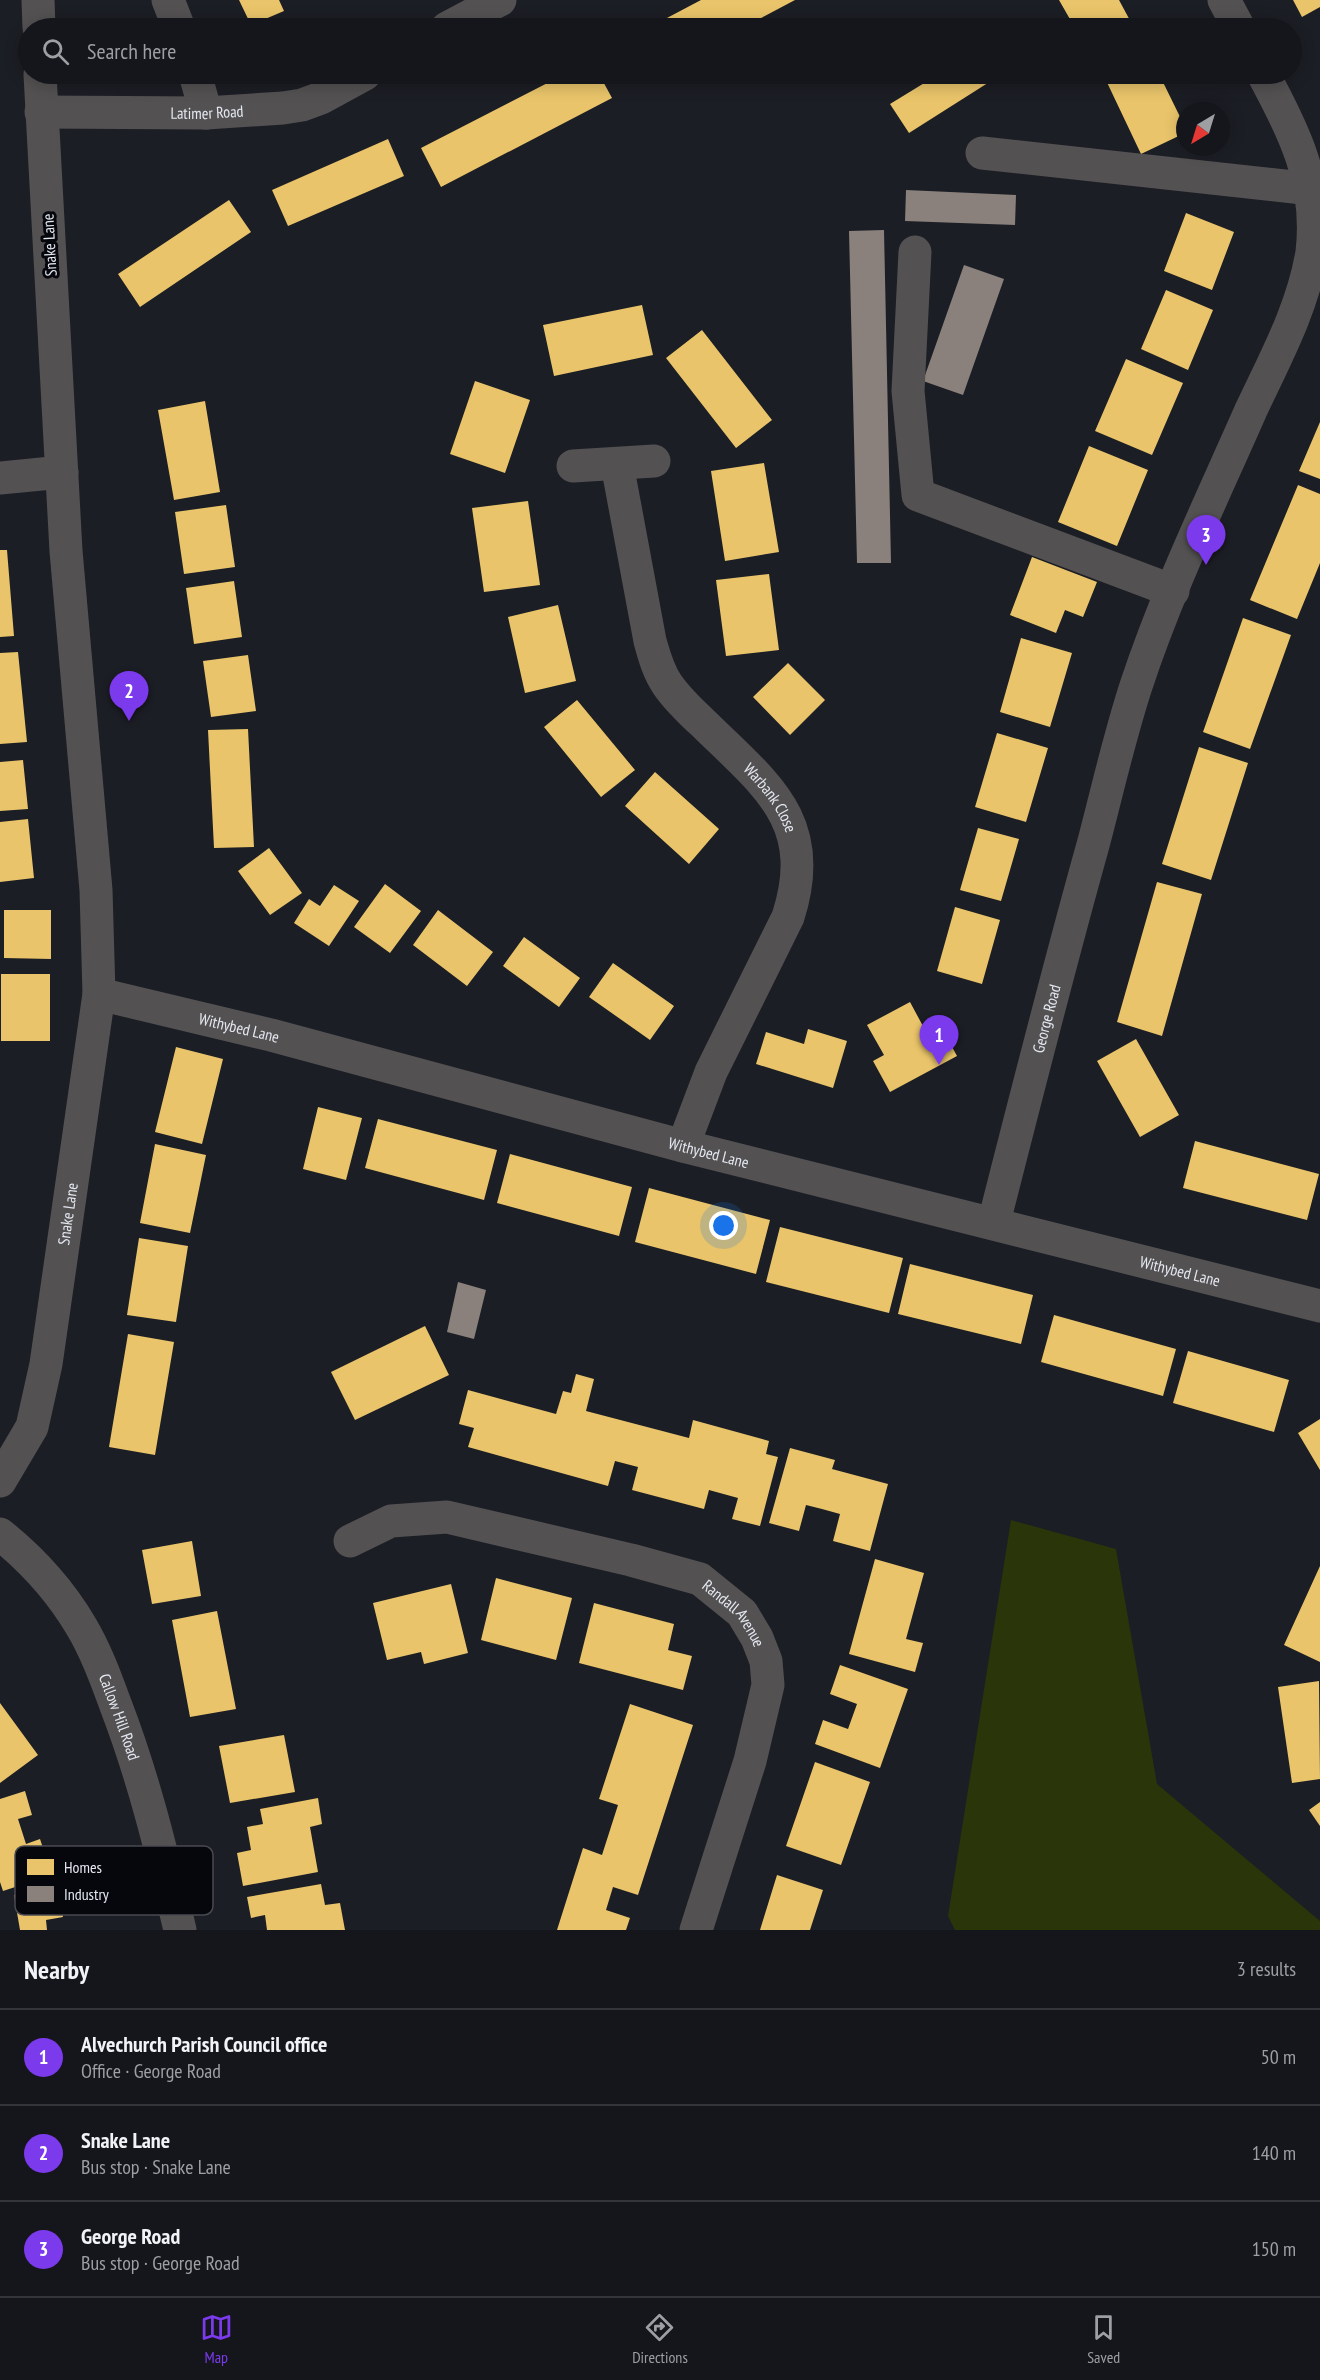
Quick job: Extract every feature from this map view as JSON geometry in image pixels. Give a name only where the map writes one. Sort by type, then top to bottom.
[{"type":"street","points":[[38,0],[39,18]]},
{"type":"street","points":[[168,0],[174,18]]},
{"type":"street","points":[[466,18],[500,0]]},
{"type":"street","points":[[1224,0],[1234,18]]},
{"type":"street","name":"Snake Lane","points":[[0,1481],[32,1427],[46,1364],[99,994],[96,890],[66,551],[40,84]]},
{"type":"street","points":[[198,84],[206,113]]},
{"type":"street","name":"Latimer Road","points":[[41,112],[206,113],[274,109],[302,105],[347,84]]},
{"type":"street","name":"George Road","points":[[994,1222],[1047,1010],[1136,686],[1173,591],[1311,300],[1313,249],[1310,174],[1300,145],[1268,84]]},
{"type":"street","points":[[982,153],[1312,189]]},
{"type":"street","points":[[915,252],[908,391],[918,495],[1173,591]]},
{"type":"street","points":[[573,466],[654,461]]},
{"type":"street","name":"Warbank Close","points":[[617,464],[650,641],[657,664],[666,683],[681,701],[761,780],[783,808],[795,836],[799,867],[796,894],[788,917],[711,1072],[684,1146]]},
{"type":"street","points":[[0,478],[62,472]]},
{"type":"street","name":"Withybed Lane","points":[[99,994],[271,1035],[684,1146],[994,1222],[1320,1306]]},
{"type":"street","name":"Randall Avenue","points":[[350,1541],[391,1521],[447,1517],[631,1560],[700,1579],[742,1612],[757,1638],[766,1661],[768,1685],[750,1761],[696,1930]]},
{"type":"street","name":"Callow Hill Road","points":[[0,1534],[26,1557],[53,1587],[81,1626],[106,1679],[136,1756],[161,1846]]},
{"type":"street","name":"Callow Hill Road","points":[[177,1915],[180,1930]]},
{"type":"green space","points":[[1011,1520],[1116,1549],[1157,1784],[1320,1921],[1320,1930],[955,1930],[948,1916]]},
{"type":"building: Homes","points":[[239,0],[279,0],[284,11],[268,18],[248,18]]},
{"type":"building: Homes","points":[[701,0],[795,0],[761,18],[667,18]]},
{"type":"building: Homes","points":[[1059,0],[1119,0],[1129,18],[1069,18]]},
{"type":"building: Homes","points":[[1293,0],[1320,0],[1320,7],[1302,17]]},
{"type":"building: Homes","points":[[546,84],[604,84],[612,98],[441,187],[421,148]]},
{"type":"building: Homes","points":[[923,84],[986,84],[909,133],[890,104]]},
{"type":"building: Homes","points":[[1108,84],[1164,84],[1176,109],[1176,137],[1141,154]]},
{"type":"building: Homes","points":[[388,139],[404,176],[288,226],[272,190]]},
{"type":"building: Homes","points":[[229,200],[251,232],[140,307],[118,274]]},
{"type":"building: Homes","points":[[1186,213],[1234,232],[1212,290],[1164,271]]},
{"type":"building: Homes","points":[[1166,290],[1213,310],[1188,370],[1141,349]]},
{"type":"building: Homes","points":[[642,305],[653,355],[554,376],[543,325]]},
{"type":"building: Homes","points":[[702,330],[772,420],[736,448],[666,358]]},
{"type":"building: Homes","points":[[1126,359],[1183,383],[1152,455],[1095,431]]},
{"type":"building: Homes","points":[[475,381],[530,400],[505,473],[450,454]]},
{"type":"building: Homes","points":[[205,401],[220,492],[174,500],[158,410]]},
{"type":"building: Homes","points":[[1320,422],[1320,479],[1299,471]]},
{"type":"building: Homes","points":[[1089,446],[1148,470],[1117,546],[1058,522]]},
{"type":"building: Homes","points":[[764,463],[779,552],[725,561],[711,471]]},
{"type":"building: Homes","points":[[1298,485],[1320,494],[1320,563],[1297,619],[1250,600]]},
{"type":"building: Homes","points":[[528,501],[540,585],[484,592],[472,508]]},
{"type":"building: Homes","points":[[226,505],[235,567],[184,574],[175,512]]},
{"type":"building: Homes","points":[[0,550],[7,550],[14,636],[0,637]]},
{"type":"building: Homes","points":[[1032,557],[1097,582],[1083,617],[1065,610],[1056,633],[1010,615]]},
{"type":"building: Homes","points":[[769,574],[779,650],[726,656],[716,580]]},
{"type":"building: Homes","points":[[234,581],[242,637],[194,644],[186,588]]},
{"type":"building: Homes","points":[[558,605],[576,681],[525,693],[508,617]]},
{"type":"building: Homes","points":[[1243,618],[1291,635],[1250,749],[1203,732]]},
{"type":"building: Homes","points":[[1021,638],[1072,653],[1050,727],[1000,712]]},
{"type":"building: Homes","points":[[18,652],[27,742],[0,744],[0,653]]},
{"type":"building: Homes","points":[[248,655],[256,711],[211,717],[203,661]]},
{"type":"building: Homes","points":[[788,663],[825,700],[790,735],[753,697]]},
{"type":"building: Homes","points":[[577,700],[635,770],[601,797],[544,727]]},
{"type":"building: Homes","points":[[248,729],[254,847],[214,848],[208,730]]},
{"type":"building: Homes","points":[[997,733],[1048,748],[1026,822],[975,807]]},
{"type":"building: Homes","points":[[1199,747],[1248,763],[1211,880],[1162,864]]},
{"type":"building: Homes","points":[[23,760],[28,809],[0,811],[0,762]]},
{"type":"building: Homes","points":[[655,772],[719,829],[689,864],[625,806]]},
{"type":"building: Homes","points":[[28,819],[34,878],[0,882],[0,822]]},
{"type":"building: Homes","points":[[978,828],[1019,839],[1001,901],[960,890]]},
{"type":"building: Homes","points":[[269,848],[302,893],[270,915],[238,871]]},
{"type":"building: Homes","points":[[1157,882],[1202,894],[1162,1036],[1117,1022]]},
{"type":"building: Homes","points":[[385,884],[421,911],[390,953],[354,927]]},
{"type":"building: Homes","points":[[334,885],[359,901],[329,946],[294,923],[309,899],[320,906]]},
{"type":"building: Homes","points":[[955,907],[1000,920],[982,984],[937,971]]},
{"type":"building: Homes","points":[[4,910],[51,910],[51,959],[4,958]]},
{"type":"building: Homes","points":[[438,910],[493,952],[467,986],[413,945]]},
{"type":"building: Homes","points":[[524,937],[580,978],[559,1007],[503,966]]},
{"type":"building: Homes","points":[[613,963],[674,1006],[650,1040],[589,997]]},
{"type":"building: Homes","points":[[1,974],[50,974],[50,1041],[1,1041]]},
{"type":"building: Homes","points":[[910,1002],[924,1028],[938,1021],[957,1056],[890,1092],[873,1061],[884,1055],[867,1025]]},
{"type":"building: Homes","points":[[808,1029],[847,1041],[833,1088],[756,1064],[766,1032],[804,1044]]},
{"type":"building: Homes","points":[[1136,1039],[1179,1115],[1140,1137],[1097,1061]]},
{"type":"building: Homes","points":[[176,1047],[223,1059],[202,1144],[155,1132]]},
{"type":"building: Homes","points":[[318,1107],[362,1118],[346,1180],[303,1169]]},
{"type":"building: Homes","points":[[378,1119],[497,1150],[484,1200],[365,1168]]},
{"type":"building: Homes","points":[[1195,1141],[1319,1174],[1307,1220],[1183,1188]]},
{"type":"building: Homes","points":[[155,1144],[206,1155],[190,1233],[140,1223]]},
{"type":"building: Homes","points":[[510,1154],[632,1187],[619,1236],[497,1203]]},
{"type":"building: Homes","points":[[649,1188],[770,1220],[756,1274],[635,1242]]},
{"type":"building: Homes","points":[[780,1227],[903,1258],[889,1313],[766,1282]]},
{"type":"building: Homes","points":[[139,1238],[188,1246],[176,1322],[127,1315]]},
{"type":"building: Homes","points":[[910,1264],[1033,1295],[1021,1344],[898,1314]]},
{"type":"building: Homes","points":[[1054,1315],[1176,1349],[1163,1396],[1041,1362]]},
{"type":"building: Homes","points":[[425,1326],[449,1375],[355,1420],[331,1372]]},
{"type":"building: Homes","points":[[128,1334],[174,1342],[155,1455],[109,1447]]},
{"type":"building: Homes","points":[[1188,1351],[1289,1380],[1274,1432],[1173,1403]]},
{"type":"building: Homes","points":[[576,1374],[594,1379],[586,1411],[689,1438],[693,1420],[769,1441],[766,1454],[778,1457],[760,1526],[732,1519],[738,1498],[709,1490],[704,1509],[632,1490],[638,1467],[615,1461],[608,1486],[468,1447],[474,1428],[459,1424],[468,1390],[556,1414],[563,1391],[571,1393]]},
{"type":"building: Homes","points":[[1320,1419],[1320,1470],[1298,1433]]},
{"type":"building: Homes","points":[[790,1448],[835,1460],[832,1469],[888,1484],[870,1551],[833,1541],[840,1514],[822,1509],[806,1505],[799,1531],[769,1523]]},
{"type":"building: Homes","points":[[192,1541],[201,1596],[152,1604],[142,1550]]},
{"type":"building: Homes","points":[[875,1559],[924,1573],[906,1639],[923,1643],[915,1672],[849,1654]]},
{"type":"building: Homes","points":[[1320,1566],[1320,1662],[1284,1645]]},
{"type":"building: Homes","points":[[496,1578],[572,1598],[556,1660],[481,1640]]},
{"type":"building: Homes","points":[[451,1584],[468,1653],[424,1664],[421,1652],[387,1660],[373,1603]]},
{"type":"building: Homes","points":[[594,1603],[674,1624],[668,1650],[692,1656],[683,1690],[579,1663]]},
{"type":"building: Homes","points":[[217,1611],[236,1709],[190,1717],[172,1620]]},
{"type":"building: Homes","points":[[840,1665],[908,1689],[880,1768],[815,1744],[823,1720],[848,1729],[857,1704],[830,1694]]},
{"type":"building: Homes","points":[[1319,1681],[1320,1779],[1292,1783],[1278,1687]]},
{"type":"building: Homes","points":[[0,1703],[38,1755],[0,1783]]},
{"type":"building: Homes","points":[[630,1704],[693,1725],[638,1895],[613,1887],[606,1910],[630,1918],[626,1930],[557,1930],[583,1848],[602,1855],[618,1805],[599,1799]]},
{"type":"building: Homes","points":[[284,1735],[295,1792],[230,1803],[219,1746]]},
{"type":"building: Homes","points":[[815,1762],[870,1782],[841,1865],[786,1846]]},
{"type":"building: Homes","points":[[25,1791],[32,1815],[18,1819],[26,1844],[40,1839],[42,1846],[15,1846],[15,1887],[3,1891],[0,1882],[0,1799]]},
{"type":"building: Homes","points":[[318,1798],[322,1824],[310,1827],[318,1872],[243,1886],[237,1853],[251,1850],[247,1827],[263,1824],[260,1809]]},
{"type":"building: Homes","points":[[1320,1802],[1320,1826],[1309,1810]]},
{"type":"building: Homes","points":[[777,1875],[823,1890],[810,1930],[760,1930]]},
{"type":"building: Homes","points":[[321,1884],[325,1905],[340,1903],[345,1930],[267,1930],[265,1915],[251,1918],[247,1897]]},
{"type":"building: Homes","points":[[17,1915],[63,1915],[63,1917],[46,1920],[47,1930],[20,1930]]},
{"type":"building: Industry","points":[[906,190],[1016,195],[1015,225],[905,221]]},
{"type":"building: Industry","points":[[884,230],[891,563],[857,563],[849,231]]},
{"type":"building: Industry","points":[[964,265],[1004,279],[963,395],[923,381]]},
{"type":"building: Industry","points":[[458,1282],[486,1290],[474,1339],[447,1332]]},
{"type":"place","name":"George Road","points":[[1206,565]]},
{"type":"place","name":"Snake Lane","points":[[129,721]]},
{"type":"place","name":"Alvechurch Parish Council office","points":[[939,1065]]}]
